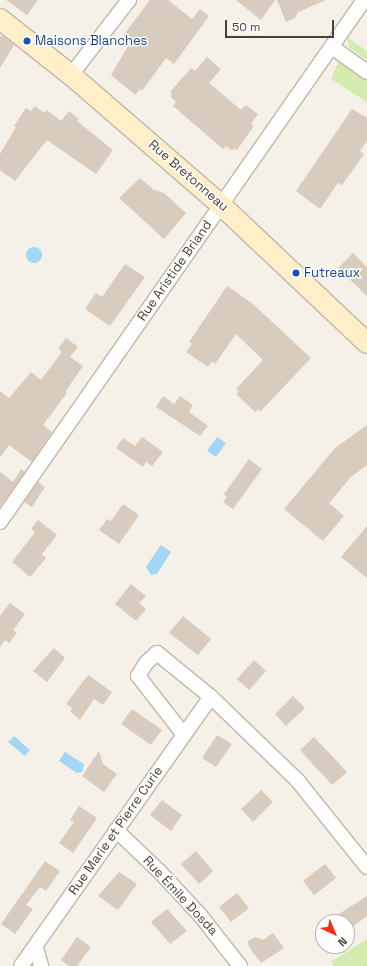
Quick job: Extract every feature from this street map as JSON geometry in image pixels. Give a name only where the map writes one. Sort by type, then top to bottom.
[{"type":"street","points":[[72,75],[129,0]]},
{"type":"street","name":"Rue Aristide Briand","points":[[0,522],[364,0]]},
{"type":"street","name":"Rue Bretonneau","points":[[0,19],[72,75],[221,205],[367,342]]},
{"type":"street","points":[[332,47],[367,72]]},
{"type":"street","points":[[184,735],[138,676],[146,663],[157,653],[211,697],[298,781],[367,867]]},
{"type":"street","name":"Rue Marie et Pierre Curie","points":[[21,966],[36,948],[116,830],[211,697]]},
{"type":"street","name":"Rue Émile Dosda","points":[[116,830],[160,872],[195,910],[240,966]]},
{"type":"street","points":[[36,948],[41,966]]},
{"type":"green space","points":[[347,37],[367,51],[367,60],[349,47]]},
{"type":"green space","points":[[339,60],[367,80],[367,102],[331,79]]},
{"type":"green space","points":[[367,939],[367,966],[334,966],[331,962],[344,954],[355,954],[355,947]]},
{"type":"water","points":[[31,247],[37,247],[42,252],[40,261],[37,263],[31,263],[26,258],[26,252]]},
{"type":"water","points":[[217,437],[226,443],[216,457],[207,451]]},
{"type":"water","points":[[161,545],[171,552],[157,574],[151,575],[146,567]]},
{"type":"water","points":[[14,736],[30,750],[25,756],[8,742]]},
{"type":"water","points":[[65,752],[84,764],[82,772],[77,773],[59,761]]},
{"type":"building","points":[[6,0],[38,0],[27,15]]},
{"type":"building","points":[[150,0],[168,0],[192,19],[200,9],[209,16],[174,64],[166,58],[142,91],[140,89],[135,95],[111,75],[131,41],[123,36]]},
{"type":"building","points":[[236,0],[275,0],[261,20]]},
{"type":"building","points":[[277,0],[326,0],[298,12],[295,18],[286,22]]},
{"type":"building","points":[[2,35],[14,45],[0,68],[0,37]]},
{"type":"building","points":[[207,57],[221,69],[209,83],[241,110],[246,105],[258,114],[251,124],[254,126],[237,150],[234,148],[233,151],[226,146],[223,149],[173,106],[176,102],[170,96],[172,94],[170,92],[191,68],[195,71]]},
{"type":"building","points":[[35,106],[44,113],[47,110],[61,121],[69,111],[79,119],[77,121],[113,150],[96,174],[47,140],[15,181],[0,170],[0,154],[16,127],[14,126],[26,108],[31,111]]},
{"type":"building","points":[[352,109],[367,118],[367,141],[360,151],[364,154],[342,185],[338,183],[320,209],[296,191]]},
{"type":"building","points":[[140,178],[154,190],[164,193],[186,213],[164,239],[119,198]]},
{"type":"building","points":[[353,253],[367,267],[367,296],[338,268]]},
{"type":"building","points":[[125,264],[145,277],[110,326],[85,309],[96,293],[102,297]]},
{"type":"building","points":[[227,286],[253,304],[311,358],[260,412],[258,409],[255,412],[236,394],[239,391],[236,389],[263,360],[236,334],[215,364],[212,361],[208,367],[186,352],[192,344],[189,342]]},
{"type":"building","points":[[66,338],[78,347],[70,357],[83,366],[65,392],[67,393],[43,425],[52,432],[32,462],[9,445],[0,457],[0,391],[9,398],[31,372],[41,380],[62,352],[58,349]]},
{"type":"building","points":[[163,396],[174,404],[180,396],[193,405],[189,412],[208,426],[200,436],[156,407]]},
{"type":"building","points":[[367,425],[367,465],[351,477],[329,503],[344,516],[323,541],[284,509],[335,448]]},
{"type":"building","points":[[142,437],[163,452],[152,466],[146,462],[143,467],[116,448],[123,438],[135,446]]},
{"type":"building","points":[[249,459],[262,469],[233,509],[223,502],[227,497],[224,494]]},
{"type":"building","points":[[21,469],[25,472],[0,507],[0,472],[13,482]]},
{"type":"building","points":[[38,482],[45,487],[32,507],[24,502]]},
{"type":"building","points":[[123,504],[139,515],[119,544],[99,530],[107,519],[111,521]]},
{"type":"building","points":[[38,520],[57,535],[42,554],[46,558],[30,577],[12,562],[35,532],[31,529]]},
{"type":"building","points":[[367,526],[367,578],[341,557]]},
{"type":"building","points":[[131,584],[146,596],[139,603],[146,609],[136,621],[115,604]]},
{"type":"building","points":[[10,603],[25,614],[13,630],[17,633],[9,643],[5,640],[0,647],[0,616]]},
{"type":"building","points":[[183,616],[211,639],[198,655],[169,633]]},
{"type":"building","points":[[54,648],[65,658],[47,682],[33,671]]},
{"type":"building","points":[[254,660],[266,671],[249,690],[237,679]]},
{"type":"building","points":[[88,675],[112,692],[103,705],[94,699],[80,720],[70,711],[72,708],[66,704]]},
{"type":"building","points":[[293,696],[305,708],[286,726],[275,714]]},
{"type":"building","points":[[132,709],[162,730],[151,745],[121,724]]},
{"type":"building","points":[[217,735],[232,744],[216,767],[202,758]]},
{"type":"building","points":[[314,737],[347,772],[332,785],[300,750]]},
{"type":"building","points":[[99,751],[103,764],[117,774],[104,792],[82,776]]},
{"type":"building","points":[[261,790],[273,802],[253,822],[241,809]]},
{"type":"building","points":[[162,800],[182,815],[171,831],[150,815]]},
{"type":"building","points":[[79,806],[97,818],[73,853],[59,843],[74,822],[70,820]]},
{"type":"building","points":[[196,851],[213,871],[199,884],[181,864]]},
{"type":"building","points":[[45,861],[60,871],[46,891],[40,887],[26,905],[33,909],[15,934],[1,924]]},
{"type":"building","points":[[325,864],[336,878],[314,895],[303,881]]},
{"type":"building","points":[[119,872],[137,884],[118,910],[98,896]]},
{"type":"building","points":[[237,893],[249,908],[231,922],[219,907]]},
{"type":"building","points":[[367,896],[367,916],[355,925],[355,914],[339,914]]},
{"type":"building","points":[[167,909],[187,931],[170,944],[151,922]]},
{"type":"building","points":[[273,933],[284,948],[261,963],[249,947],[248,941],[255,937],[263,940]]},
{"type":"building","points":[[77,937],[91,947],[77,966],[69,966],[61,960]]},
{"type":"place","name":"Maisons Blanches","points":[[27,41]]},
{"type":"place","name":"Futreaux","points":[[296,273]]}]
